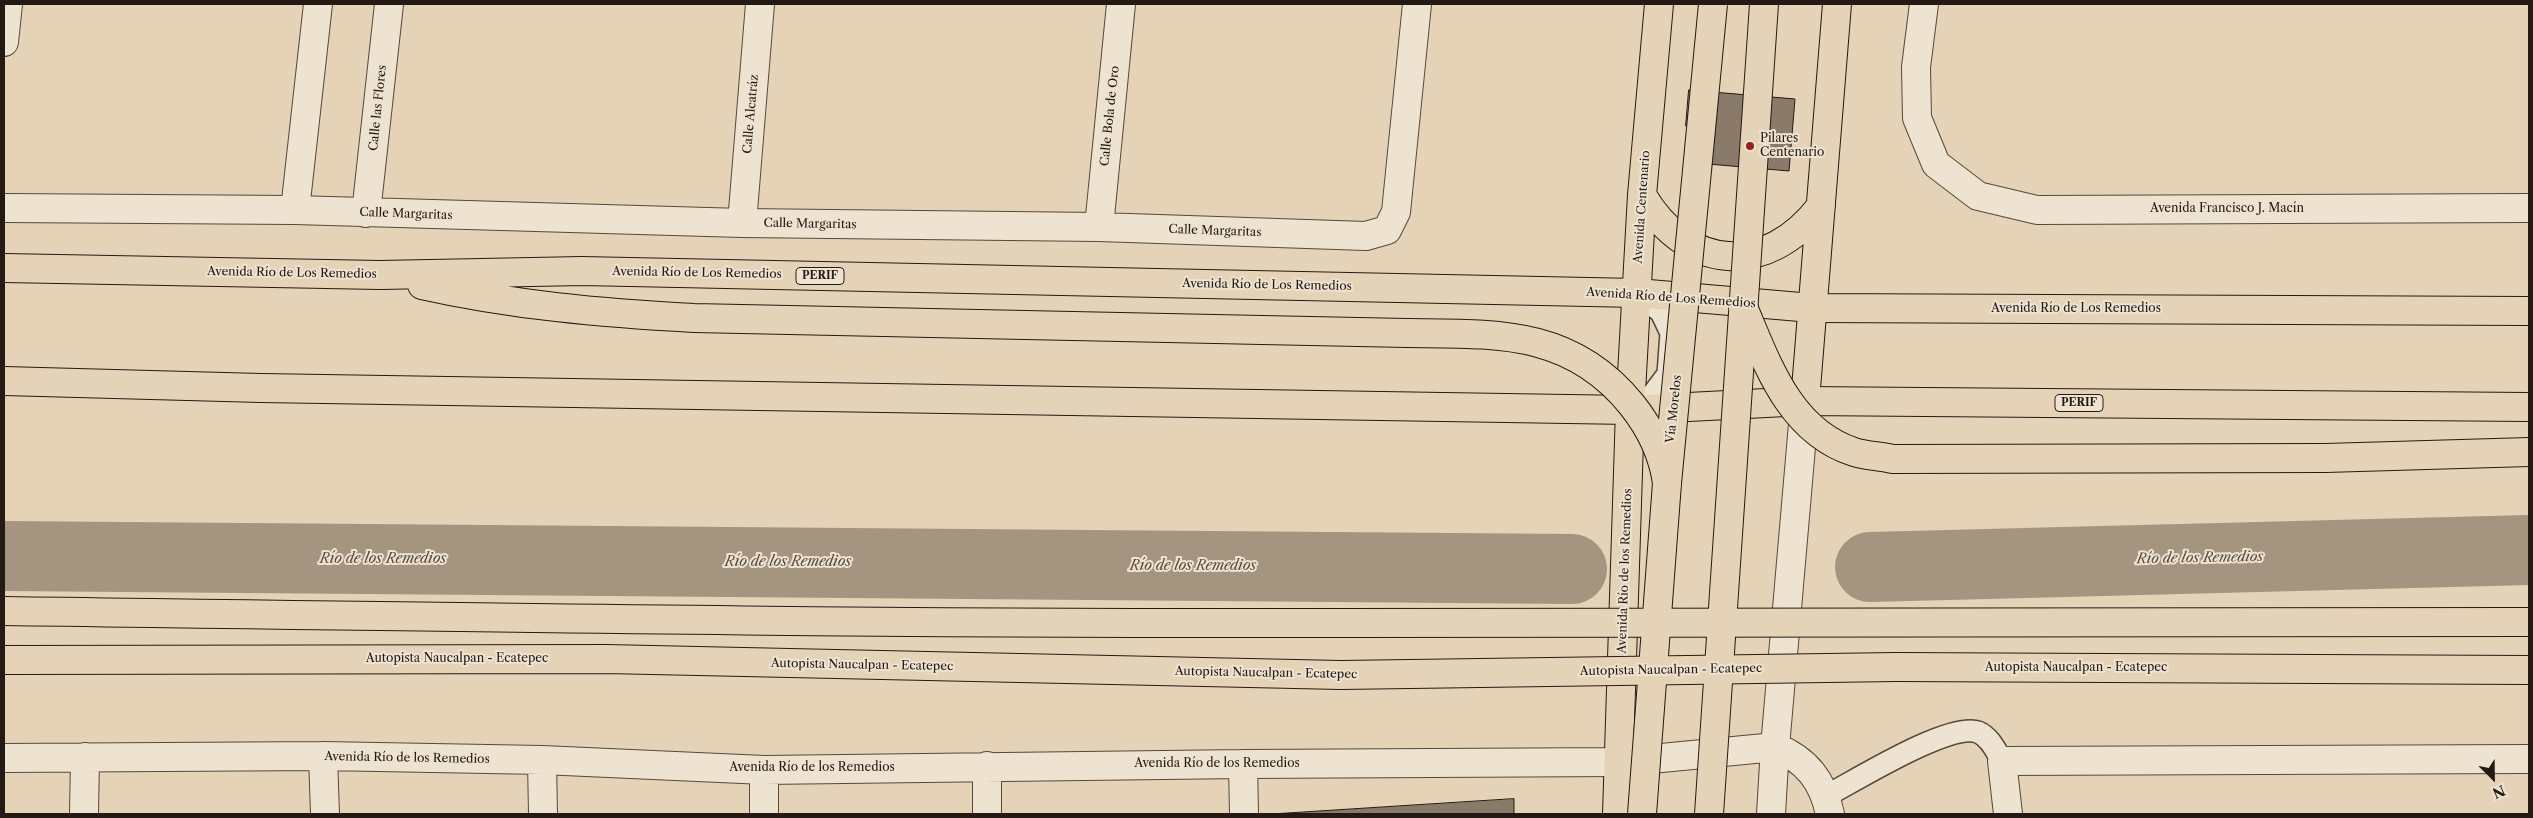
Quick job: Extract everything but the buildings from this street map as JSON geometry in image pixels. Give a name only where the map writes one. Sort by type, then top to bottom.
[{"type":"main road","name":"Avenida Centenario","points":[[1630,410],[1642,195],[1659,4]]},
{"type":"main road","name":"Vía Morelos","points":[[1642,814],[1667,484],[1714,4]]},
{"type":"main road","points":[[1709,814],[1764,4]]},
{"type":"main road","points":[[1805,401],[1837,4]]},
{"type":"main road","points":[[1642,195],[1653,215],[1668,231],[1686,244],[1707,252],[1729,256],[1772,248],[1791,238],[1808,223],[1821,206]]},
{"type":"main road","name":"Avenida Río de Los Remedios","points":[[4,268],[380,275],[592,271],[1637,293],[1812,308],[2529,311]]},
{"type":"main road","points":[[380,275],[458,293],[616,314],[694,318],[1496,334],[1542,342],[1573,354],[1601,372],[1621,391],[1653,436],[1664,460],[1667,484]]},
{"type":"main road","points":[[1743,306],[1775,380],[1796,411],[1819,434],[1854,452],[1892,459],[2326,458],[2529,452]]},
{"type":"main road","name":"PERIF","points":[[4,381],[261,388],[1630,410],[1805,401],[2529,407]]},
{"type":"main road","name":"Avenida Río de los Remedios","points":[[1617,814],[1630,410]]},
{"type":"main road","points":[[4,610],[619,620],[1322,624],[2040,620],[2529,622]]},
{"type":"main road","name":"Autopista Naucalpan - Ecatepec","points":[[4,660],[606,659],[1341,675],[1896,667],[2529,670]]},
{"type":"street","points":[[4,42],[8,4]]},
{"type":"street","points":[[295,210],[318,4]]},
{"type":"street","name":"Calle las Flores","points":[[366,213],[389,4]]},
{"type":"street","name":"Calle Alcatráz","points":[[742,223],[760,4]]},
{"type":"street","name":"Calle Bola de Oro","points":[[1099,228],[1121,4]]},
{"type":"street","name":"Calle Margaritas","points":[[4,208],[295,210],[742,223],[1099,228],[1366,236],[1387,230],[1396,212],[1417,4]]},
{"type":"street","name":"Avenida Francisco J. Macín","points":[[1924,4],[1916,67],[1917,118],[1936,164],[1978,196],[2037,210],[2529,208]]},
{"type":"street","points":[[1771,814],[1775,747],[1805,401]]},
{"type":"street","points":[[1620,762],[1775,747],[1794,756],[1811,770],[1820,782],[1828,805]]},
{"type":"street","points":[[323,756],[325,814]]},
{"type":"street","name":"Avenida Río de los Remedios","points":[[4,758],[323,756],[542,760],[764,770],[987,766],[1620,762]]},
{"type":"street","points":[[84,814],[85,757]]},
{"type":"street","points":[[2008,814],[2002,761],[2529,759]]},
{"type":"street","points":[[542,760],[543,814]]},
{"type":"street","points":[[1243,764],[1244,814]]},
{"type":"street","points":[[987,766],[987,814]]},
{"type":"street","points":[[764,770],[764,814]]},
{"type":"lane","points":[[1630,410],[1650,398],[1668,374],[1671,333],[1661,312],[1637,293]]},
{"type":"lane","points":[[1828,805],[1934,739],[1959,731],[1978,732],[1993,744],[2002,761]]},
{"type":"waterway","name":"Río de los Remedios","points":[[1870,567],[2529,550]]},
{"type":"waterway","name":"Río de los Remedios","points":[[4,556],[1572,569]]},
{"type":"place","name":"Pilares Centenario","points":[[1750,146]]}]
